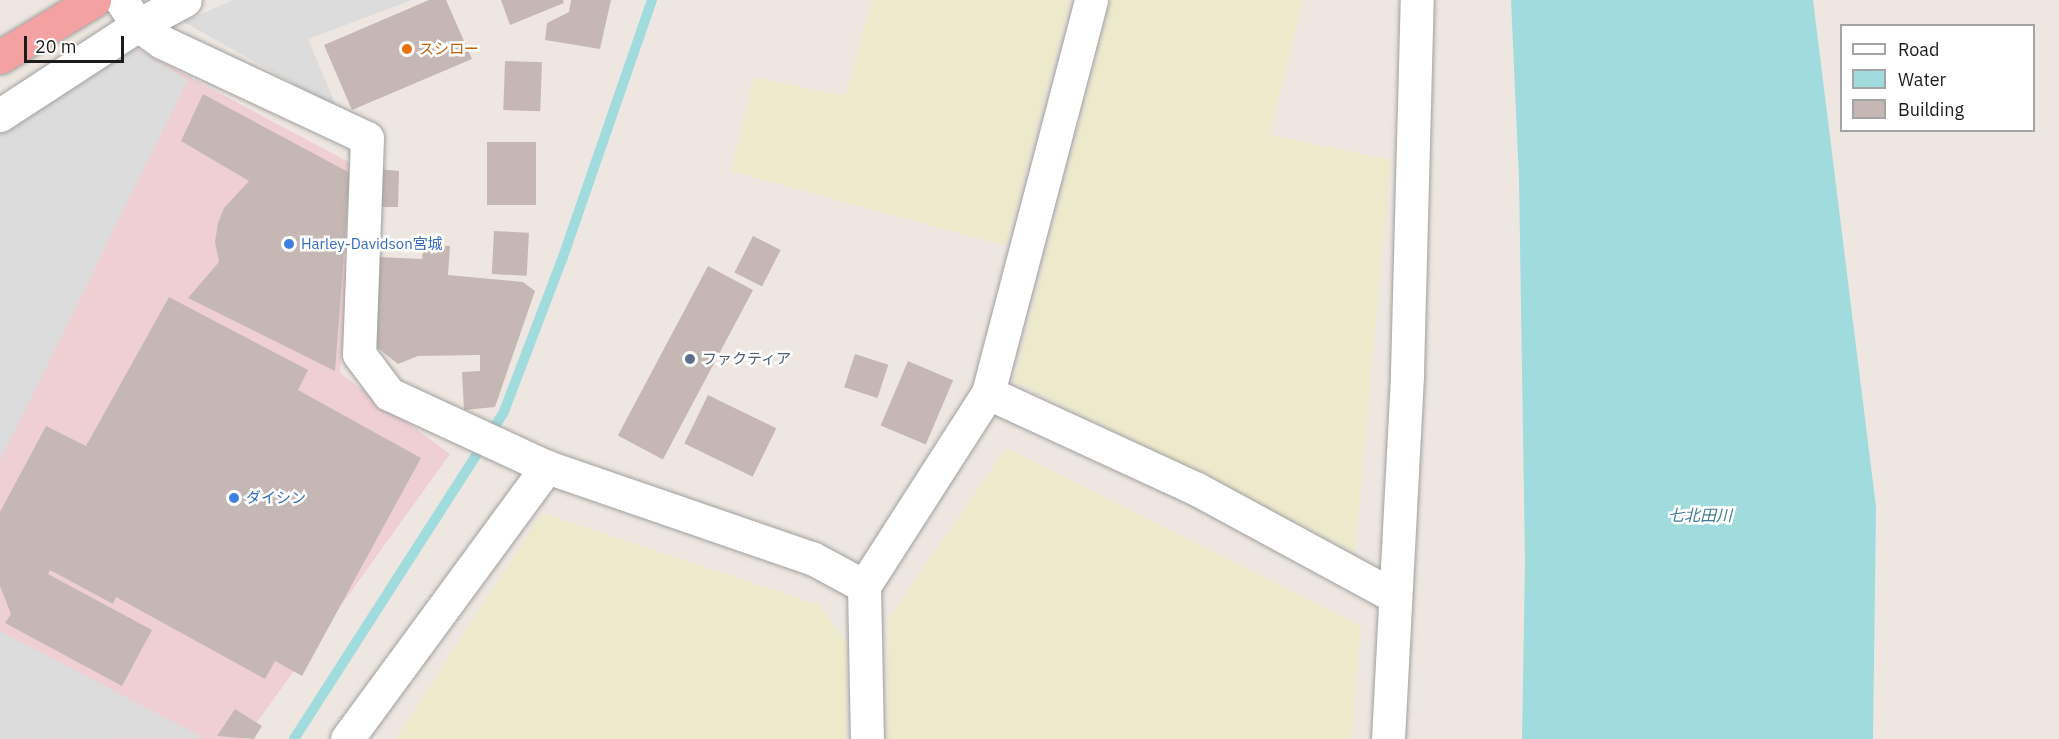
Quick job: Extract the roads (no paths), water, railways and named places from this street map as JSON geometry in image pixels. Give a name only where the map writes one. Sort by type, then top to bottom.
[{"type":"highway","points":[[0,57],[94,0]]},
{"type":"street","points":[[0,115],[129,12],[185,0]]},
{"type":"street","points":[[867,739],[864,586],[988,393],[1091,0]]},
{"type":"street","points":[[1388,739],[1407,372],[1417,0]]},
{"type":"street","points":[[129,12],[162,42],[367,138],[359,354],[389,394],[539,463],[812,558],[864,586]]},
{"type":"street","points":[[988,393],[1197,489],[1394,596]]},
{"type":"street","points":[[347,739],[539,463]]},
{"type":"water","name":"七北田川","points":[[1511,0],[1813,0],[1876,507],[1873,739],[1522,739],[1525,561],[1519,178]]},
{"type":"waterway","points":[[294,739],[503,414],[563,257],[652,0]]},
{"type":"place","name":"スシロー","points":[[407,49]]},
{"type":"place","name":"Harley-Davidson宮城","points":[[289,244]]},
{"type":"place","name":"ファクティア","points":[[690,359]]},
{"type":"place","name":"ダイシン","points":[[234,498]]}]
